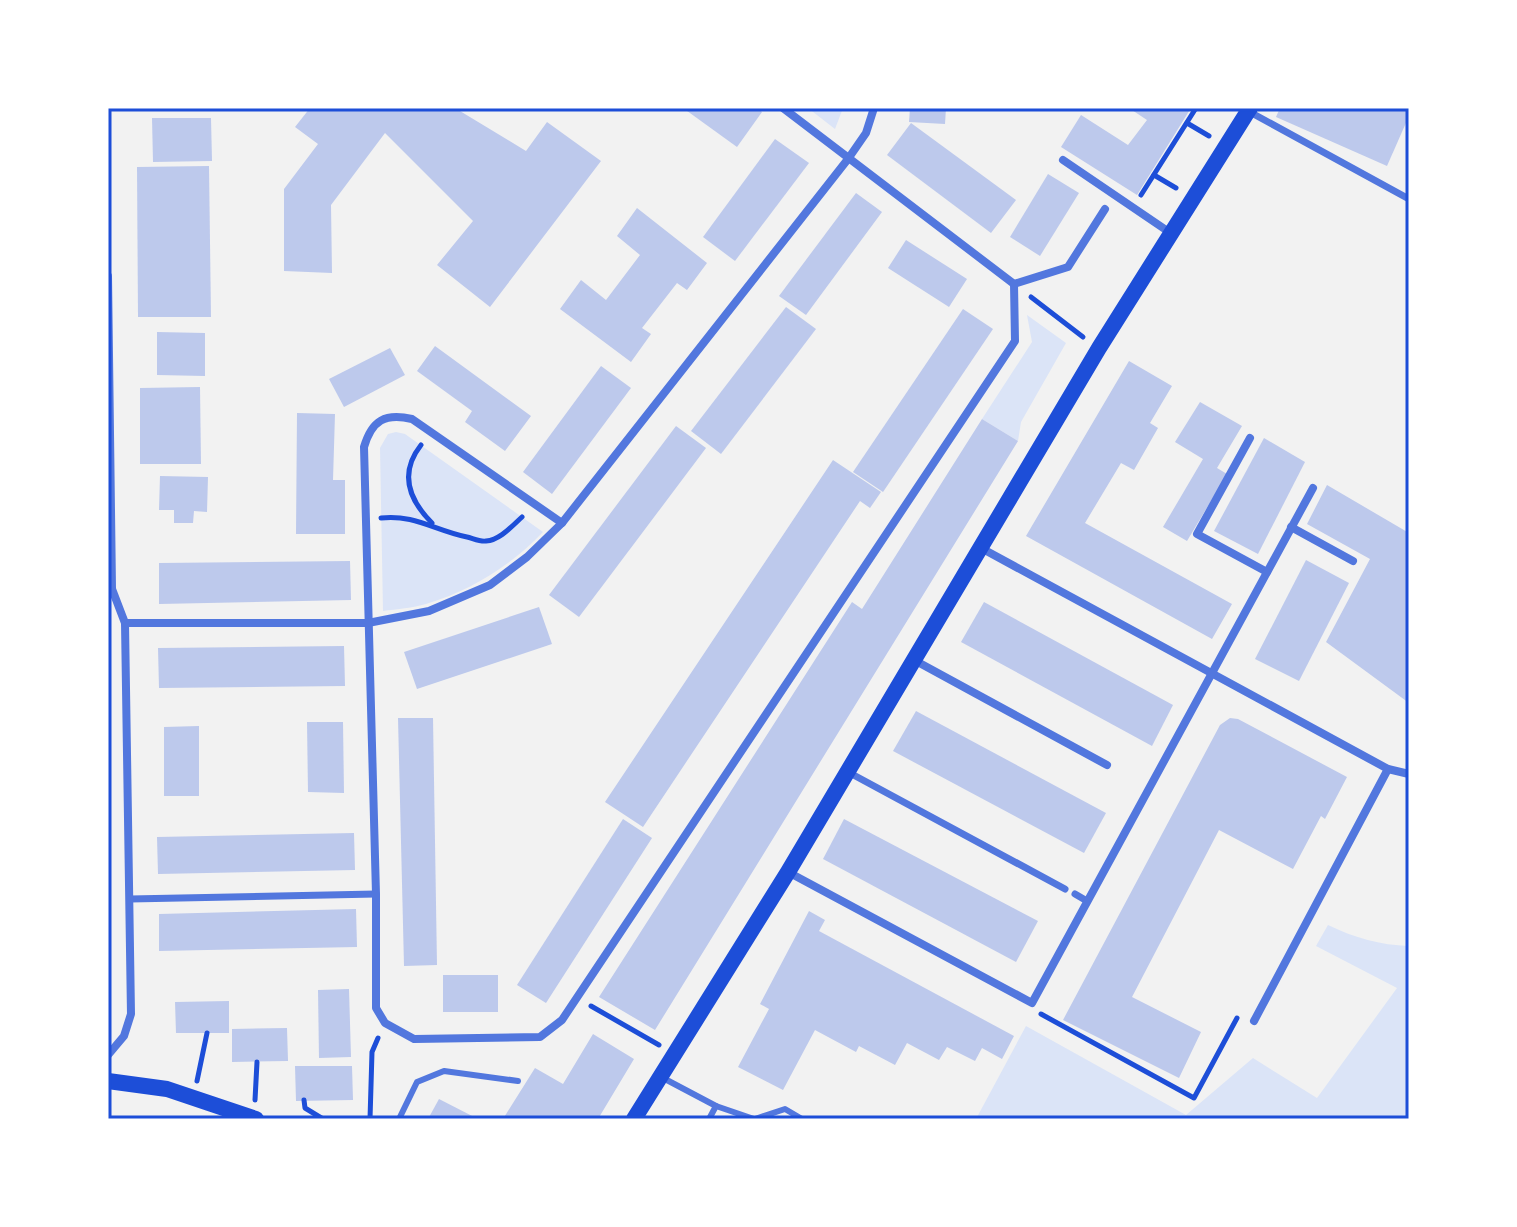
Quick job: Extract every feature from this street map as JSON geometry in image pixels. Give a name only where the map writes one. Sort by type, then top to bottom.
[{"type":"main road","points":[[634,1119],[788,872],[1099,348],[1249,110]]},
{"type":"main road","points":[[108,1081],[167,1089],[253,1118]]},
{"type":"street","points":[[783,108],[1014,284]]},
{"type":"street","points":[[125,623],[368,623],[429,611],[490,585],[527,557],[562,523],[848,159],[866,133],[874,108]]},
{"type":"street","points":[[1249,110],[1409,199]]},
{"type":"street","points":[[1063,160],[1172,234]]},
{"type":"street","points":[[1014,284],[1068,267],[1105,209]]},
{"type":"street","points":[[108,276],[112,589],[125,623],[131,1014],[124,1036],[108,1055]]},
{"type":"street","points":[[562,523],[412,419],[396,415],[379,420],[369,432],[364,447],[376,894],[376,1008],[385,1023],[414,1039],[540,1037],[562,1020],[1015,341],[1014,284]]},
{"type":"street","points":[[1250,438],[1197,534],[1267,572]]},
{"type":"street","points":[[788,872],[1032,1003],[1313,488]]},
{"type":"street","points":[[1291,527],[1353,561]]},
{"type":"street","points":[[980,548],[1388,769],[1409,774]]},
{"type":"street","points":[[914,660],[1107,765]]},
{"type":"street","points":[[1254,1021],[1388,769]]},
{"type":"street","points":[[848,772],[1065,889]]},
{"type":"street","points":[[130,899],[376,894]]},
{"type":"street","points":[[1075,894],[1087,901]]},
{"type":"lane","points":[[399,1119],[417,1082],[444,1071],[518,1081]]},
{"type":"lane","points":[[660,1077],[716,1106],[754,1119],[785,1109],[802,1119]]},
{"type":"lane","points":[[709,1119],[716,1106]]},
{"type":"path","points":[[1137,201],[1196,108]]},
{"type":"path","points":[[1014,284],[1074,331]]},
{"type":"path","points":[[421,445],[411,459],[408,482],[416,508],[435,526]]},
{"type":"path","points":[[381,518],[396,516],[414,519],[457,536],[486,541],[503,535],[522,517]]},
{"type":"path","points":[[577,998],[674,1053]]},
{"type":"path","points":[[1032,1003],[1045,1018],[1194,1098],[1239,1013]]},
{"type":"path","points":[[370,1119],[372,1052],[385,1023]]},
{"type":"path","points":[[193,1098],[207,1033]]},
{"type":"path","points":[[253,1118],[257,1062]]},
{"type":"path","points":[[304,1100],[305,1108],[323,1119]]},
{"type":"shaded area","points":[[808,108],[843,108],[835,129]]},
{"type":"shaded area","points":[[1027,315],[1066,343],[1021,422],[1018,441],[982,419],[1032,342]]},
{"type":"shaded area","points":[[388,434],[405,434],[543,532],[504,566],[475,584],[426,604],[383,611],[380,448]]},
{"type":"shaded area","points":[[1328,925],[1368,940],[1409,946],[1409,1119],[976,1119],[1026,1026],[1186,1115],[1253,1058],[1317,1098],[1397,988],[1316,946]]},
{"type":"building","points":[[310,108],[455,108],[526,151],[547,122],[601,161],[490,307],[437,265],[473,221],[385,133],[331,205],[332,273],[284,271],[284,189],[318,144],[295,127]]},
{"type":"building","points":[[683,108],[757,108],[762,112],[737,147]]},
{"type":"building","points":[[910,108],[946,108],[945,124],[909,122]]},
{"type":"building","points":[[1129,108],[1191,108],[1137,195],[1061,147],[1081,115],[1128,145],[1147,120]]},
{"type":"building","points":[[1280,108],[1406,108],[1409,109],[1409,116],[1387,166],[1276,117]]},
{"type":"building","points":[[152,118],[211,118],[212,161],[153,162]]},
{"type":"building","points":[[911,123],[1016,200],[991,233],[887,155]]},
{"type":"building","points":[[775,139],[809,163],[735,261],[703,237]]},
{"type":"building","points":[[209,166],[211,317],[138,317],[137,167]]},
{"type":"building","points":[[1048,174],[1079,193],[1040,256],[1010,237]]},
{"type":"building","points":[[856,193],[882,212],[806,315],[779,296]]},
{"type":"building","points":[[637,208],[707,263],[687,290],[677,283],[642,328],[651,334],[631,362],[560,309],[581,280],[606,300],[640,255],[617,236]]},
{"type":"building","points":[[906,240],[967,279],[949,307],[888,268]]},
{"type":"building","points":[[786,307],[816,329],[721,454],[691,431]]},
{"type":"building","points":[[963,309],[993,329],[883,492],[853,472]]},
{"type":"building","points":[[157,332],[205,333],[205,376],[157,375]]},
{"type":"building","points":[[435,346],[531,416],[505,451],[465,422],[472,411],[417,371]]},
{"type":"building","points":[[390,348],[405,375],[344,407],[329,379]]},
{"type":"building","points":[[1129,361],[1172,386],[1150,423],[1158,428],[1134,470],[1121,463],[1085,523],[1232,604],[1212,639],[1026,536]]},
{"type":"building","points":[[601,366],[631,388],[552,494],[523,472]]},
{"type":"building","points":[[200,387],[201,464],[140,464],[140,388]]},
{"type":"building","points":[[1200,402],[1242,426],[1217,468],[1227,474],[1187,541],[1163,527],[1203,459],[1175,442]]},
{"type":"building","points":[[297,413],[335,414],[333,480],[345,480],[345,534],[296,534]]},
{"type":"building","points":[[982,419],[1018,441],[655,1030],[599,997],[852,602],[862,609]]},
{"type":"building","points":[[676,426],[706,448],[579,617],[549,595]]},
{"type":"building","points":[[1264,438],[1305,462],[1258,554],[1214,531]]},
{"type":"building","points":[[833,460],[881,492],[870,508],[860,501],[643,827],[605,802]]},
{"type":"building","points":[[160,476],[208,477],[207,512],[194,511],[193,523],[174,523],[174,510],[159,510]]},
{"type":"building","points":[[1327,485],[1409,533],[1409,703],[1326,642],[1370,559],[1307,524]]},
{"type":"building","points":[[1306,560],[1349,583],[1299,681],[1255,659]]},
{"type":"building","points":[[350,561],[351,600],[159,604],[159,563]]},
{"type":"building","points":[[984,602],[1173,705],[1152,746],[961,642]]},
{"type":"building","points":[[539,607],[552,644],[417,689],[404,652]]},
{"type":"building","points":[[344,646],[345,686],[159,688],[158,648]]},
{"type":"building","points":[[916,711],[1106,813],[1084,853],[893,751]]},
{"type":"building","points":[[398,718],[433,718],[437,965],[404,966]]},
{"type":"building","points":[[1230,718],[1238,719],[1347,777],[1325,819],[1321,816],[1293,869],[1219,830],[1132,997],[1201,1032],[1179,1078],[1063,1020],[1220,725]]},
{"type":"building","points":[[307,722],[343,722],[344,793],[308,792]]},
{"type":"building","points":[[199,726],[199,796],[164,796],[164,727]]},
{"type":"building","points":[[623,819],[652,838],[546,1003],[517,985]]},
{"type":"building","points":[[844,819],[1038,921],[1016,962],[823,859]]},
{"type":"building","points":[[354,833],[355,870],[158,874],[157,837]]},
{"type":"building","points":[[356,909],[357,947],[159,951],[159,914]]},
{"type":"building","points":[[809,911],[825,920],[819,931],[1014,1036],[1002,1059],[982,1048],[975,1061],[947,1047],[939,1060],[907,1043],[895,1065],[859,1046],[856,1052],[815,1030],[783,1090],[738,1067],[769,1009],[760,1004]]},
{"type":"building","points":[[443,975],[498,975],[498,1012],[443,1012]]},
{"type":"building","points":[[349,989],[351,1057],[319,1058],[318,990]]},
{"type":"building","points":[[229,1001],[229,1033],[176,1033],[175,1002]]},
{"type":"building","points":[[287,1028],[288,1061],[232,1062],[232,1029]]},
{"type":"building","points":[[593,1034],[634,1059],[598,1119],[503,1119],[535,1068],[563,1084]]},
{"type":"building","points":[[295,1066],[352,1066],[353,1100],[296,1101]]},
{"type":"building","points":[[439,1099],[478,1119],[428,1119]]}]
